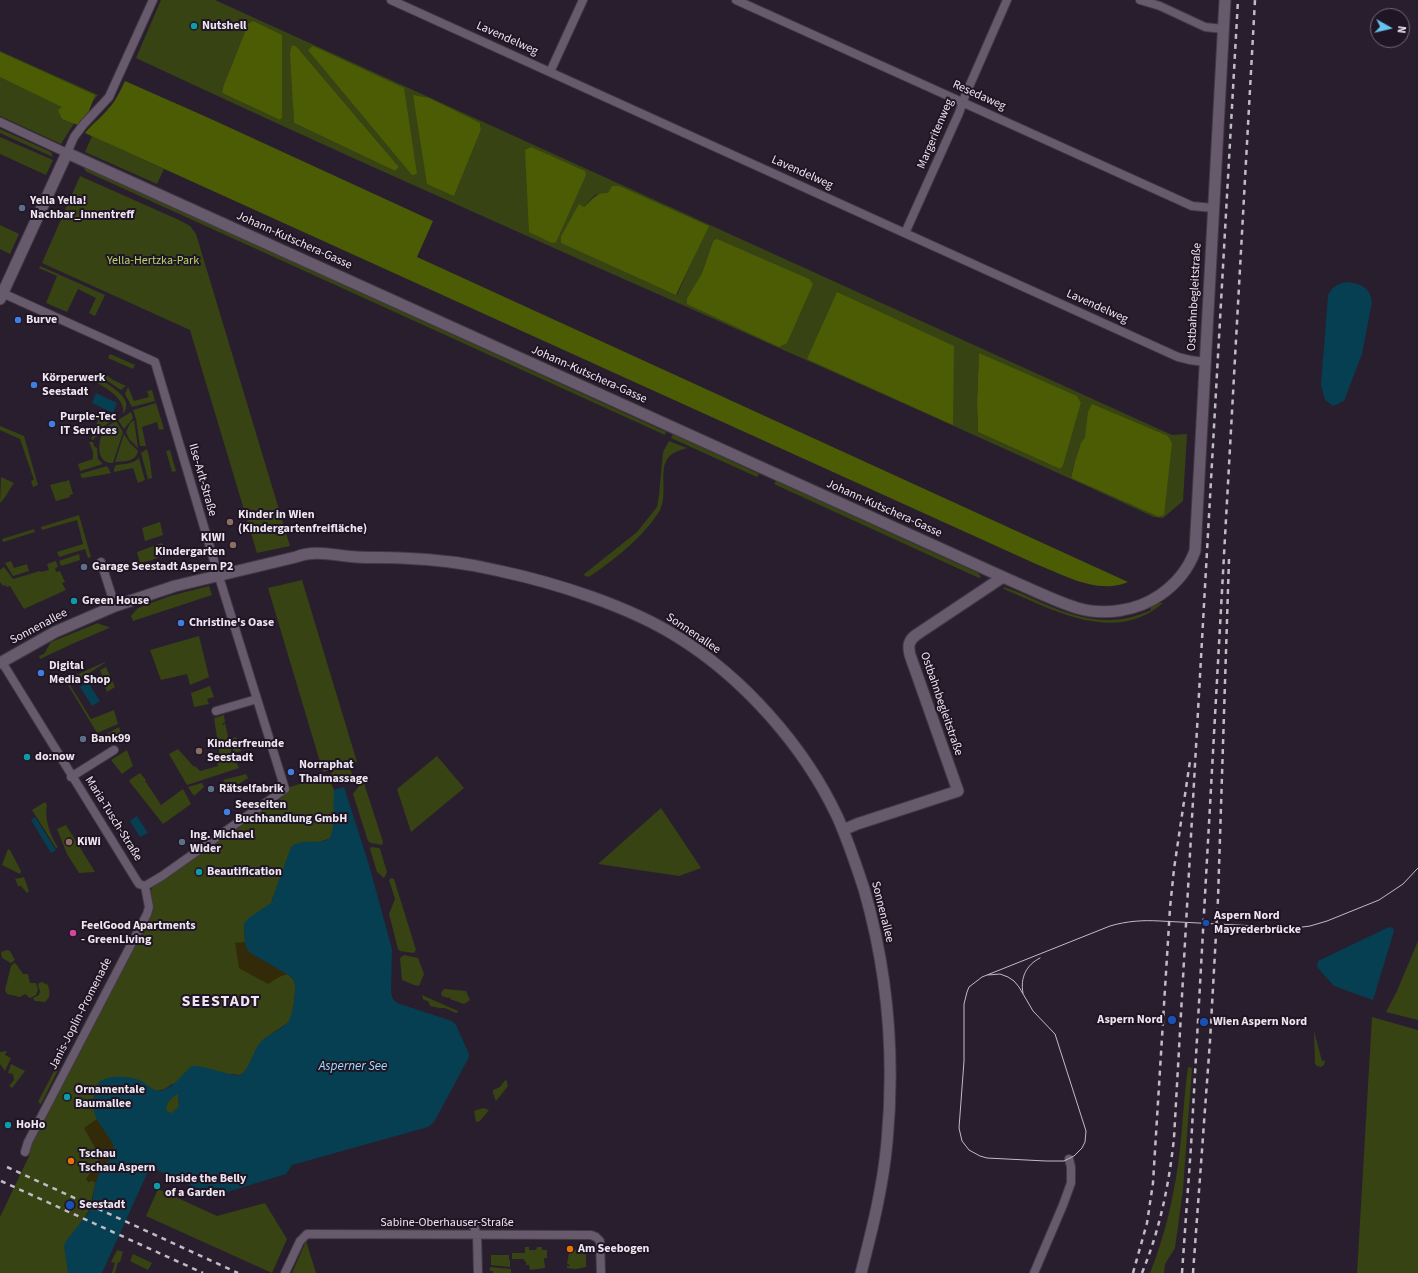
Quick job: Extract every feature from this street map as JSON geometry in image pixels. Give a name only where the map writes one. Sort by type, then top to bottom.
[{"type":"street","points":[[1,295],[74,137],[109,97],[153,0]]},
{"type":"street","name":"Lavendelweg","points":[[391,0],[1178,357],[1205,362]]},
{"type":"street","points":[[550,72],[583,0]]},
{"type":"street","name":"Resedaweg","points":[[736,0],[1192,206],[1213,208]]},
{"type":"street","name":"Margeritenweg","points":[[905,233],[959,113],[1007,0]]},
{"type":"street","points":[[1140,0],[1160,6],[1205,27],[1223,29]]},
{"type":"street","name":"Ostbahnbegleitstraße","points":[[1171,588],[1190,564],[1195,551],[1225,0]]},
{"type":"street","name":"Johann-Kutschera-Gasse","points":[[0,122],[1058,601],[1078,608],[1100,612],[1124,610],[1150,601],[1171,588]]},
{"type":"street","name":"Ilse-Arlt-Straße","points":[[1,295],[155,362],[218,575],[285,790],[162,876],[145,886]]},
{"type":"street","name":"Sonnenallee","points":[[0,662],[54,632],[115,606],[175,586],[308,553],[353,557],[422,559],[472,565],[515,574],[551,584],[612,605],[674,634],[699,651],[741,686],[780,729],[804,761],[831,804],[843,830],[861,882],[875,932],[884,985],[890,1041],[891,1083],[887,1145],[878,1200],[861,1273]]},
{"type":"street","points":[[101,562],[115,606]]},
{"type":"street","name":"Ostbahnbegleitstraße","points":[[843,830],[958,791],[910,656],[909,643],[916,634],[1003,577]]},
{"type":"street","name":"Maria-Tusch-Straße","points":[[0,662],[137,881],[139,884],[145,886]]},
{"type":"street","points":[[216,711],[257,699]]},
{"type":"street","points":[[72,777],[114,750]]},
{"type":"street","name":"Janis-Joplin-Promenade","points":[[25,1152],[28,1142],[147,914],[149,907],[145,886]]},
{"type":"street","points":[[1034,1273],[1071,1184],[1071,1167],[1069,1159]]},
{"type":"street","points":[[473,1224],[477,1236],[478,1273]]},
{"type":"street","name":"Sabine-Oberhauser-Straße","points":[[285,1273],[300,1241],[308,1234],[477,1236],[591,1235],[600,1241],[601,1273]]},
{"type":"green space","points":[[161,0],[215,0],[1172,435],[1187,434],[1183,501],[1163,518],[1154,517],[900,402],[517,232],[136,58]],"holes":[[[248,24],[282,36],[282,118],[280,120],[222,93]],[[292,45],[296,46],[399,167],[395,171],[294,123]],[[480,123],[481,130],[454,196]],[[608,193],[708,226],[677,295],[562,243],[561,236],[579,205],[584,207],[595,195]],[[713,241],[779,347],[687,298],[702,273]],[[979,353],[1081,403],[1063,466],[1060,469],[978,432],[977,402]],[[1085,437],[1164,515],[1159,517],[1071,478],[1080,446]]]},
{"type":"green space","points":[[253,21],[282,35],[282,118],[280,120],[222,93],[248,24]]},
{"type":"green space","points":[[292,45],[296,46],[399,167],[395,171],[294,123],[290,53]]},
{"type":"green space","points":[[313,46],[404,88],[417,174],[412,175],[308,50]]},
{"type":"green space","points":[[0,51],[98,95],[73,125],[61,144],[0,116]]},
{"type":"green space","points":[[0,52],[95,95],[89,111],[78,125],[62,119],[58,110],[62,107],[0,77]]},
{"type":"green space","points":[[125,81],[433,221],[417,257],[1128,582],[1117,585],[1093,585],[1070,578],[1036,564],[85,133],[113,103]]},
{"type":"green space","points":[[413,95],[429,98],[480,123],[481,130],[454,196],[427,184]]},
{"type":"green space","points":[[0,129],[51,152],[53,157],[0,133]]},
{"type":"green space","points":[[92,136],[164,169],[157,184],[85,152]]},
{"type":"green space","points":[[0,137],[53,160],[46,175],[0,154]]},
{"type":"green space","points":[[531,147],[585,171],[586,175],[556,242],[552,243],[529,232],[525,150]]},
{"type":"green space","points":[[85,167],[666,432],[665,435],[87,172],[84,169]]},
{"type":"green space","name":"Yella-Hertzka-Park","points":[[80,176],[179,220],[190,226],[196,234],[290,546],[257,553],[190,330],[42,263]]},
{"type":"green space","points":[[612,186],[619,186],[709,226],[676,295],[561,243],[561,236],[579,204],[584,207],[597,195],[608,193]]},
{"type":"green space","points":[[0,225],[19,234],[10,254],[0,249]]},
{"type":"green space","points":[[717,239],[809,279],[813,284],[787,343],[779,347],[687,304],[687,298],[702,273],[713,241]]},
{"type":"green space","points":[[40,266],[105,295],[95,316],[89,313],[96,298],[78,289],[67,312],[46,303],[57,276],[39,268]]},
{"type":"green space","points":[[837,292],[954,346],[953,425],[807,359]]},
{"type":"green space","points":[[979,353],[1077,396],[1081,403],[1063,466],[1060,469],[978,432],[977,402]]},
{"type":"green space","points":[[110,354],[135,365],[133,369],[108,358]]},
{"type":"green space","points":[[102,372],[113,380],[126,386],[121,390],[100,376]]},
{"type":"green space","points":[[98,378],[114,388],[123,397],[126,403],[126,408],[123,414],[122,404],[119,399],[96,382]]},
{"type":"green space","points":[[128,387],[134,401],[149,397],[147,391],[152,390],[155,401],[132,407],[125,394]]},
{"type":"green space","points":[[156,403],[164,429],[159,430],[157,422],[142,427],[146,446],[140,446],[136,419],[133,410]]},
{"type":"green space","points":[[1092,404],[1168,436],[1172,443],[1164,515],[1159,517],[1071,478],[1081,443],[1085,437],[1088,412]]},
{"type":"green space","points":[[100,412],[115,418],[103,427],[94,440],[91,439]]},
{"type":"green space","points":[[131,412],[133,418],[124,429],[118,420]]},
{"type":"green space","points":[[134,420],[138,448],[129,439],[126,432],[130,423]]},
{"type":"green space","points":[[116,421],[123,432],[113,463],[107,462],[103,459],[99,450],[103,432],[109,425]]},
{"type":"green space","points":[[0,426],[24,436],[38,485],[33,487],[31,481],[34,480],[20,439],[0,430]]},
{"type":"green space","points":[[124,434],[138,451],[137,455],[130,460],[115,462]]},
{"type":"green space","points":[[673,434],[759,474],[757,477],[671,438]]},
{"type":"green space","points":[[669,441],[687,448],[672,454],[665,463],[663,476],[664,491],[662,505],[659,512],[636,540],[618,556],[589,577],[583,575],[637,532],[657,507],[663,452]]},
{"type":"green space","points":[[89,442],[93,442],[94,446],[97,448],[98,459],[103,464],[80,471],[78,464],[93,459],[93,452]]},
{"type":"green space","points":[[147,449],[152,478],[148,479],[141,453]]},
{"type":"green space","points":[[170,450],[176,471],[172,472],[166,451]]},
{"type":"green space","points":[[139,458],[145,480],[138,483],[133,468],[114,472],[116,465],[131,463]]},
{"type":"green space","points":[[107,466],[111,473],[82,478],[80,474]]},
{"type":"green space","points":[[1,477],[14,483],[0,503]]},
{"type":"green space","points":[[69,480],[73,494],[70,495],[70,497],[56,501],[50,485],[65,481],[66,483],[66,481]]},
{"type":"green space","points":[[776,481],[978,573],[981,577],[979,578],[774,484]]},
{"type":"green space","points":[[79,515],[91,557],[88,558],[85,549],[59,557],[57,552],[83,544],[77,520],[42,530],[41,527]]},
{"type":"green space","points":[[160,522],[163,535],[145,541],[142,528]]},
{"type":"green space","points":[[34,529],[35,532],[3,542],[2,539]]},
{"type":"green space","points":[[162,543],[166,554],[140,563],[137,552]]},
{"type":"green space","points":[[79,554],[80,560],[61,566],[59,561]]},
{"type":"green space","points":[[11,561],[14,568],[27,564],[29,571],[13,576],[5,563]]},
{"type":"green space","points":[[56,561],[58,567],[55,568],[56,572],[60,571],[65,582],[62,583],[66,590],[24,609],[10,586],[3,586],[0,582],[0,570],[4,567],[13,579],[40,571],[49,570],[47,564]]},
{"type":"green space","points":[[302,580],[357,762],[323,772],[268,588]]},
{"type":"green space","points":[[209,586],[212,595],[133,621],[131,616],[138,608],[170,596]]},
{"type":"green space","points":[[1003,587],[1066,612],[1093,619],[1107,620],[1136,616],[1151,610],[1150,606],[1156,603],[1163,603],[1144,615],[1125,621],[1105,623],[1084,620],[1063,614],[1004,589]]},
{"type":"green space","points":[[98,623],[109,628],[40,659],[39,656],[44,654],[51,642]]},
{"type":"green space","points":[[199,636],[209,677],[190,685],[187,674],[161,680],[150,650]]},
{"type":"green space","points":[[105,662],[70,685],[91,719],[114,710],[118,724],[97,733],[65,680]]},
{"type":"green space","points":[[106,667],[115,687],[107,692],[100,670]]},
{"type":"green space","points":[[210,686],[214,697],[207,699],[209,704],[194,707],[191,693]]},
{"type":"green space","points":[[224,715],[225,722],[222,724],[223,725],[225,723],[232,754],[239,768],[187,785],[169,754],[178,749],[194,767],[195,766],[200,771],[218,766],[217,757],[220,757],[214,718]]},
{"type":"green space","points":[[119,727],[122,737],[113,742],[110,736],[101,741],[100,738]]},
{"type":"green space","points":[[236,737],[241,751],[234,753],[231,739]]},
{"type":"green space","points":[[127,750],[133,766],[122,774],[111,760]]},
{"type":"green space","points":[[437,756],[464,788],[411,832],[397,789]]},
{"type":"green space","points":[[349,766],[352,776],[331,783],[334,790],[334,807],[338,820],[331,837],[324,841],[292,847],[272,900],[276,905],[244,924],[245,942],[255,956],[290,976],[294,981],[294,1002],[289,1022],[264,1039],[245,1072],[240,1075],[232,1074],[172,1084],[165,1089],[95,1115],[113,1144],[116,1157],[99,1174],[95,1184],[90,1209],[81,1222],[70,1273],[0,1273],[0,1217],[30,1154],[30,1145],[153,908],[151,892],[152,887],[285,795],[290,787],[328,775],[330,776],[333,770]]},
{"type":"green space","points":[[140,773],[161,805],[183,789],[191,804],[163,824],[129,781]]},
{"type":"green space","points":[[246,774],[248,778],[234,787],[232,784],[228,787],[223,780]]},
{"type":"green space","points":[[362,782],[364,783],[383,842],[382,845],[368,841],[353,794]]},
{"type":"green space","points":[[202,783],[204,787],[194,796],[188,787]]},
{"type":"green space","points":[[45,802],[47,805],[47,822],[58,847],[56,848],[32,810]]},
{"type":"green space","points":[[661,808],[701,868],[679,876],[598,864]]},
{"type":"green space","name":"KiWi","points":[[66,825],[95,872],[79,873],[67,854],[57,829]]},
{"type":"green space","points":[[371,847],[380,849],[387,872],[384,878],[377,872],[370,849]]},
{"type":"green space","points":[[8,849],[10,850],[21,871],[20,874],[2,865]]},
{"type":"green space","points":[[24,877],[29,891],[27,893],[21,886],[18,886],[15,879]]},
{"type":"green space","points":[[391,878],[394,879],[416,950],[414,953],[400,951],[398,949],[389,914],[395,899],[389,880]]},
{"type":"green space","points":[[1418,941],[1418,1020],[1386,1012],[1397,991]]},
{"type":"green space","points":[[7,950],[10,951],[15,960],[11,963],[2,958],[1,952]]},
{"type":"green space","points":[[404,955],[418,958],[424,974],[419,986],[402,980],[400,958]]},
{"type":"green space","points":[[14,963],[23,974],[28,974],[30,983],[36,983],[38,990],[36,995],[30,998],[25,994],[20,997],[7,994],[5,990],[11,966]]},
{"type":"green space","points":[[42,982],[48,985],[50,992],[49,996],[45,1002],[35,1001],[33,998],[39,995],[40,991],[38,985]]},
{"type":"green space","points":[[444,989],[466,991],[470,1000],[464,1004],[450,999],[450,997],[448,998],[442,996],[441,993]]},
{"type":"green space","points":[[422,995],[458,1012],[456,1013],[445,1008],[430,1006],[429,1002],[423,999]]},
{"type":"green space","points":[[1372,1017],[1418,1030],[1418,1273],[1357,1273]]},
{"type":"green space","points":[[1314,1031],[1322,1061],[1325,1060],[1324,1065],[1321,1067],[1315,1064]]},
{"type":"green space","points":[[7,1051],[5,1055],[11,1058],[5,1071],[0,1064],[0,1052]]},
{"type":"green space","points":[[11,1064],[25,1071],[12,1088],[9,1086],[14,1080],[13,1074],[8,1073]]},
{"type":"green space","points":[[1188,1067],[1192,1068],[1183,1189],[1175,1248],[1165,1264],[1164,1273],[1150,1273],[1165,1228],[1175,1181],[1180,1149]]},
{"type":"green space","points":[[55,1069],[58,1070],[41,1104],[38,1102]]},
{"type":"green space","points":[[506,1079],[508,1086],[496,1101],[493,1090],[500,1087]]},
{"type":"green space","points":[[178,1094],[179,1106],[172,1117],[164,1108],[172,1098]]},
{"type":"green space","points":[[483,1108],[489,1110],[480,1121],[476,1122],[474,1111]]},
{"type":"green space","points":[[158,1189],[217,1216],[265,1203],[287,1239],[272,1273],[146,1216]]},
{"type":"green space","points":[[306,1241],[316,1273],[292,1273]]},
{"type":"green space","points":[[525,1247],[529,1247],[529,1250],[536,1250],[537,1247],[542,1247],[542,1250],[547,1250],[547,1258],[544,1258],[545,1268],[530,1270],[529,1265],[526,1265],[526,1261],[524,1261],[524,1259],[512,1259],[512,1253],[525,1253]]},
{"type":"green space","points":[[118,1250],[123,1252],[115,1273],[112,1273],[115,1263],[111,1262]]},
{"type":"green space","points":[[569,1250],[586,1250],[586,1267],[576,1269],[567,1268],[567,1266],[570,1266],[567,1264],[570,1253]]},
{"type":"green space","points":[[133,1254],[152,1263],[148,1270],[130,1261]]},
{"type":"green space","points":[[491,1255],[509,1255],[510,1267],[491,1265]]},
{"type":"green space","points":[[490,1267],[511,1269],[511,1273],[493,1273],[493,1271],[490,1271]]},
{"type":"sand","points":[[245,942],[247,949],[255,956],[287,974],[268,984],[239,968],[235,943]]},
{"type":"sand","points":[[97,1119],[113,1144],[114,1154],[99,1174],[96,1182],[90,1181],[89,1183],[86,1179],[98,1161],[99,1155],[84,1128]]},
{"type":"water","points":[[1347,282],[1364,287],[1369,293],[1372,302],[1362,354],[1344,401],[1333,406],[1325,400],[1321,385],[1328,295],[1336,286]]},
{"type":"water","points":[[96,393],[117,403],[113,413],[92,403]]},
{"type":"water","points":[[88,682],[100,701],[92,706],[80,687]]},
{"type":"water","name":"Asperner See","points":[[344,787],[369,865],[392,949],[391,993],[393,999],[397,1003],[452,1021],[456,1025],[469,1054],[468,1059],[434,1122],[428,1127],[292,1165],[286,1174],[214,1196],[150,1167],[102,1273],[68,1273],[64,1246],[66,1241],[89,1212],[92,1204],[95,1184],[99,1174],[114,1154],[113,1144],[99,1122],[94,1110],[94,1098],[99,1082],[113,1077],[130,1078],[142,1081],[157,1091],[160,1091],[172,1086],[192,1066],[204,1067],[240,1075],[245,1071],[259,1044],[282,1028],[290,1019],[295,995],[294,981],[291,976],[249,952],[245,942],[244,924],[250,917],[271,903],[291,847],[300,842],[321,841],[330,838],[333,827],[334,790]],"holes":[[[178,1094],[179,1106],[172,1113],[168,1112],[166,1110],[167,1103]]]},
{"type":"water","points":[[137,816],[148,833],[140,837],[130,821]]},
{"type":"water","points":[[35,817],[56,850],[51,853],[31,820]]},
{"type":"water","points":[[1389,927],[1393,928],[1394,931],[1373,1000],[1334,986],[1317,967],[1318,961]]},
{"type":"tram line","points":[[988,975],[1000,974],[1014,981],[1033,1011],[1055,1034],[1086,1131],[1085,1142],[1082,1148],[1074,1156],[1064,1161],[987,1158],[969,1150],[962,1141],[959,1128],[964,1061],[964,1004],[969,987],[982,977],[1110,926],[1123,923],[1135,921],[1154,921],[1295,928],[1310,926],[1327,921],[1379,900],[1403,884],[1418,868]]},
{"type":"tram line","points":[[1023,993],[1022,982],[1025,972],[1031,964],[1040,958]]},
{"type":"railway","points":[[1142,1273],[1154,1240],[1163,1207],[1174,1138],[1238,0]]},
{"type":"railway","points":[[1182,1273],[1191,1146],[1255,0]]},
{"type":"railway","points":[[1193,1273],[1210,1041],[1218,899],[1229,559]]},
{"type":"railway","points":[[1133,1273],[1147,1223],[1153,1183],[1170,908],[1174,869],[1190,761]]},
{"type":"railway","points":[[7,1167],[238,1273]]},
{"type":"railway","points":[[1,1181],[203,1273]]},
{"type":"place","name":"Nutshell","points":[[194,26]]},
{"type":"place","name":"Yella Yella! Nachbar_innentreff","points":[[22,208]]},
{"type":"place","name":"Burve","points":[[18,320]]},
{"type":"place","name":"Körperwerk Seestadt","points":[[34,385]]},
{"type":"place","name":"Purple-Tec IT Services","points":[[52,424]]},
{"type":"place","name":"Kinder in Wien (Kindergartenfreifläche)","points":[[230,522]]},
{"type":"place","name":"KIWI Kindergarten","points":[[233,545]]},
{"type":"place","name":"Garage Seestadt Aspern P2","points":[[84,567]]},
{"type":"place","name":"Green House","points":[[74,601]]},
{"type":"place","name":"Christine's Oase","points":[[181,623]]},
{"type":"place","name":"Digital Media Shop","points":[[41,673]]},
{"type":"place","name":"Bank99","points":[[83,739]]},
{"type":"place","name":"Kinderfreunde Seestadt","points":[[199,751]]},
{"type":"place","name":"do:now","points":[[27,757]]},
{"type":"place","name":"Norraphat Thaimassage","points":[[291,772]]},
{"type":"place","name":"Rätselfabrik","points":[[211,789]]},
{"type":"place","name":"Seeseiten Buchhandlung GmbH","points":[[227,812]]},
{"type":"place","name":"KiWi","points":[[69,842]]},
{"type":"place","name":"Ing. Michael Wider","points":[[182,842]]},
{"type":"place","name":"Beautification","points":[[199,872]]},
{"type":"place","name":"Aspern Nord Mayrederbrücke","points":[[1206,923]]},
{"type":"place","name":"FeelGood Apartments - GreenLiving","points":[[73,933]]},
{"type":"place","name":"Aspern Nord","points":[[1172,1020]]},
{"type":"place","name":"Wien Aspern Nord","points":[[1204,1022]]},
{"type":"place","name":"Ornamentale Baumallee","points":[[67,1097]]},
{"type":"place","name":"HoHo","points":[[8,1125]]},
{"type":"place","name":"Tschau Tschau Aspern","points":[[71,1161]]},
{"type":"place","name":"Inside the Belly of a Garden","points":[[157,1186]]},
{"type":"place","name":"Seestadt","points":[[70,1205]]},
{"type":"place","name":"Am Seebogen","points":[[570,1249]]},
{"type":"district","name":"SEESTADT","points":[[221,1002]]}]
